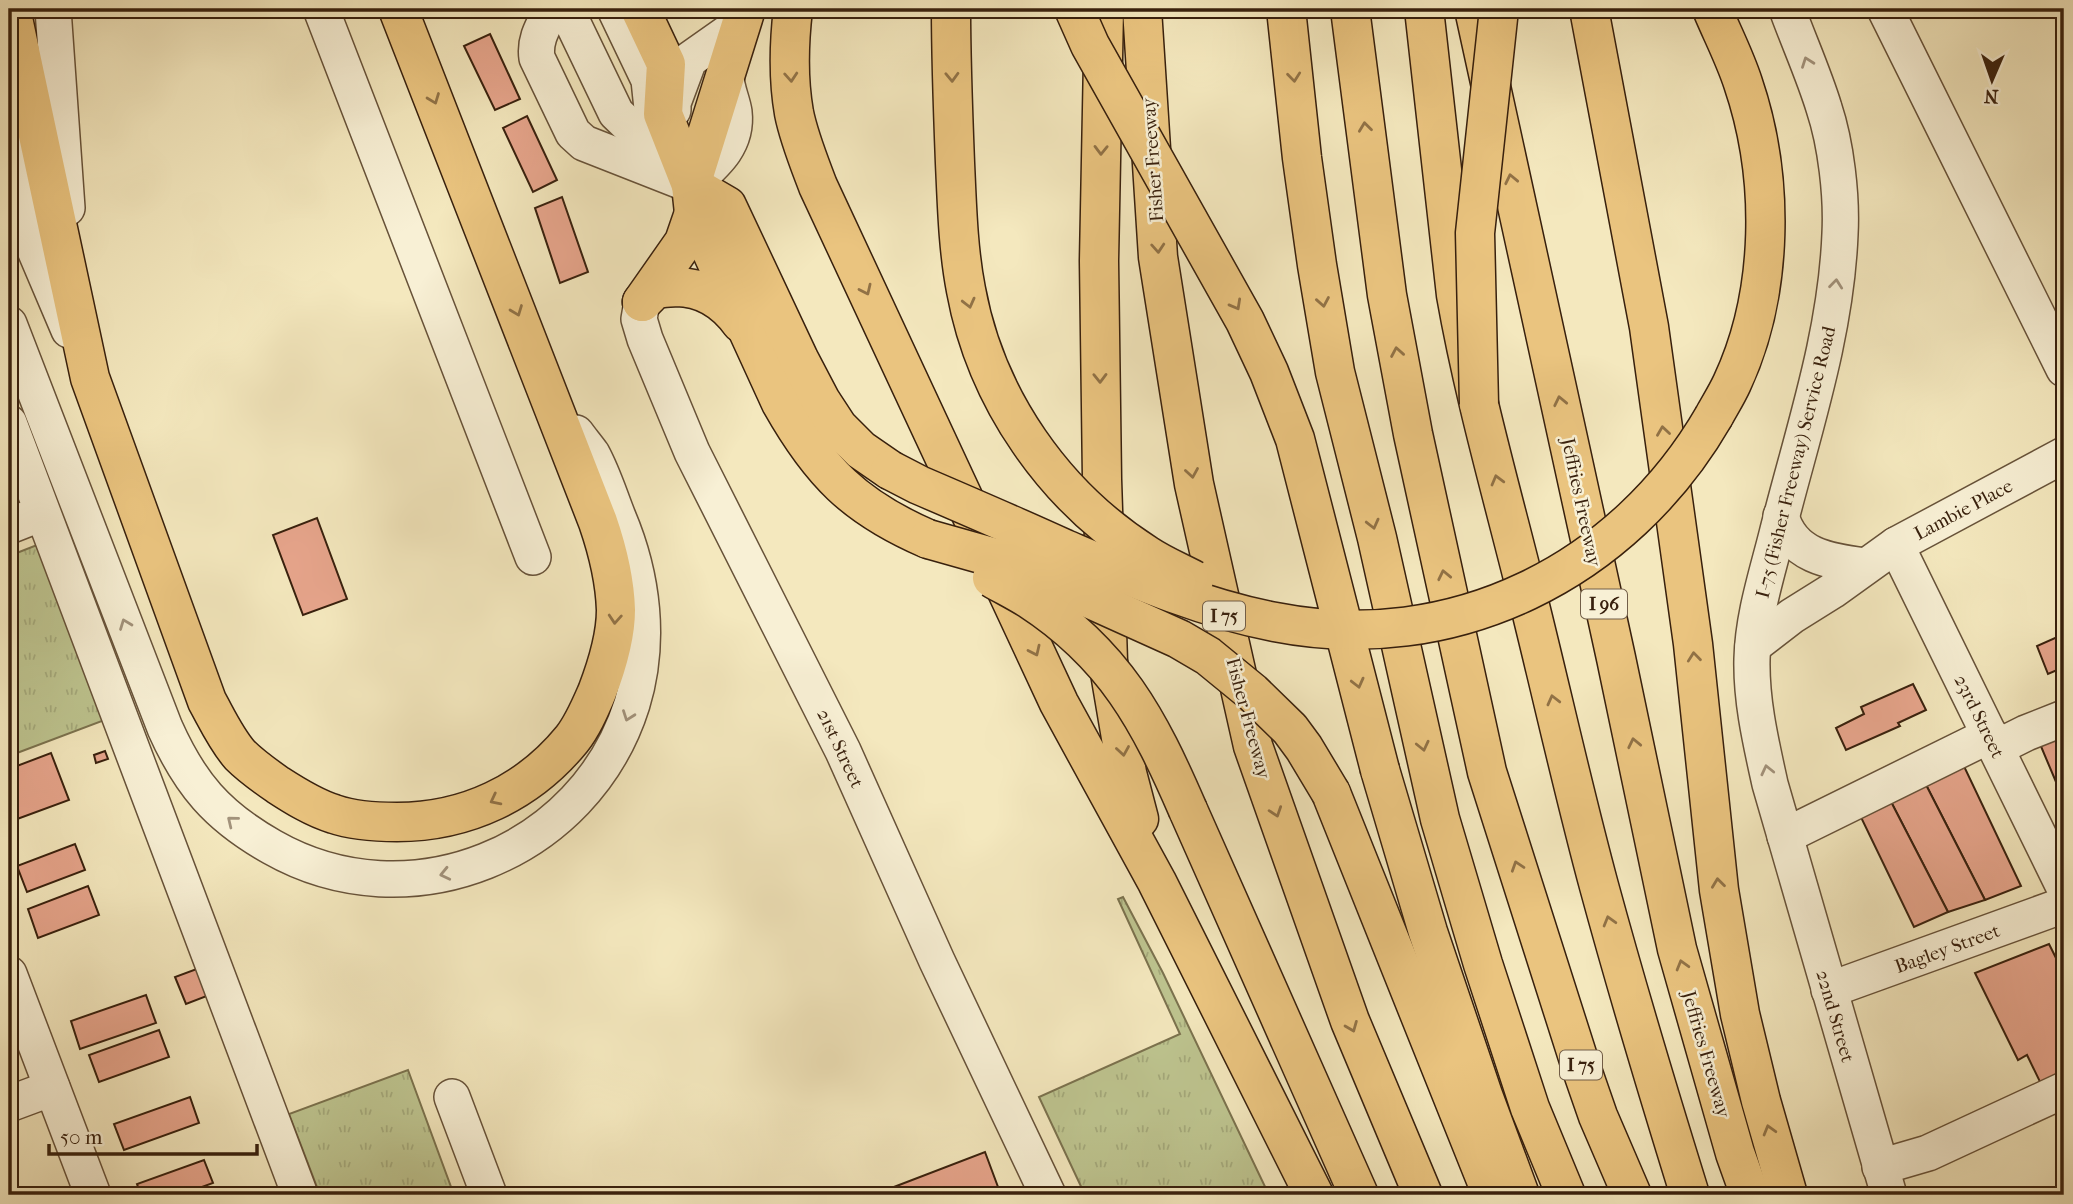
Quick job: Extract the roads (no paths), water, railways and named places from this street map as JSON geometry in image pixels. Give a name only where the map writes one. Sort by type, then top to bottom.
[{"type":"highway","points":[[11,9],[52,159],[74,302],[90,379],[208,701],[222,730],[240,755],[299,799],[334,814],[374,822],[420,822],[457,816],[491,803],[546,766],[573,738],[598,689],[612,644],[616,612],[610,557],[598,522],[398,9]]},
{"type":"highway","points":[[640,9],[666,64],[663,114],[692,199],[781,403],[798,433],[835,481],[855,499],[1029,599],[1078,636],[1118,679],[1161,749],[1359,1195]]},
{"type":"highway","points":[[793,9],[790,74],[794,113],[818,186],[1059,703],[1157,882],[1314,1195]]},
{"type":"highway","points":[[951,9],[962,265],[975,330],[991,374],[1012,414],[1035,450],[1067,490],[1090,513],[1149,556],[1274,622]]},
{"type":"highway","points":[[1074,9],[1090,45],[1245,321],[1269,372],[1295,439],[1380,769],[1428,932],[1483,1096],[1520,1195]]},
{"type":"highway","points":[[1104,9],[1098,261],[1108,661],[1126,773],[1157,882]]},
{"type":"highway","name":"Fisher Freeway","points":[[1142,9],[1158,257],[1194,484],[1253,746],[1350,1021],[1423,1195]]},
{"type":"highway","points":[[1286,9],[1302,158],[1335,372],[1377,538],[1440,819],[1530,1108],[1566,1195]]},
{"type":"highway","name":"I 75","points":[[1350,9],[1387,295],[1413,434],[1487,772],[1581,1067],[1598,1116],[1632,1195]]},
{"type":"highway","points":[[1424,9],[1463,338],[1599,884],[1654,1080],[1690,1195]]},
{"type":"highway","name":"Jeffries Freeway","points":[[1474,9],[1677,949],[1735,1153],[1750,1195]]},
{"type":"highway","points":[[1479,404],[1475,233],[1499,9]]},
{"type":"highway","points":[[1589,9],[1649,327],[1693,644],[1719,890],[1740,1014],[1787,1195]]},
{"type":"highway","points":[[692,199],[727,206],[821,401],[838,427],[861,450],[890,470],[1149,585],[1204,603],[1274,622],[1321,629],[1360,630],[1407,626],[1460,616],[1499,603],[1541,586],[1580,562],[1634,519],[1665,486],[1697,447],[1732,382],[1755,315],[1764,261],[1765,212],[1760,151],[1743,84],[1712,9]]},
{"type":"highway","points":[[642,302],[684,242],[692,199],[726,75],[738,19]]},
{"type":"highway","points":[[642,302],[653,291],[666,288],[684,287],[716,297],[731,309],[758,351]]},
{"type":"highway","points":[[923,537],[1006,561],[1180,639],[1208,656],[1252,692],[1290,729],[1331,793],[1492,1195]]},
{"type":"street","points":[[34,9],[52,159]]},
{"type":"street","points":[[52,159],[53,9]]},
{"type":"street","points":[[321,9],[533,557]]},
{"type":"street","points":[[589,9],[646,122],[692,199]]},
{"type":"street","points":[[615,9],[649,80],[653,116],[692,199]]},
{"type":"street","name":"I-75 (Fisher Freeway) Service Road","points":[[1785,836],[1756,720],[1753,646],[1761,597],[1825,354],[1835,293],[1840,232],[1837,173],[1825,110],[1787,9]]},
{"type":"street","points":[[1885,9],[2064,369]]},
{"type":"street","points":[[556,11],[616,113],[692,199],[584,143],[573,133],[537,58],[535,48],[537,38],[556,11]]},
{"type":"street","points":[[692,199],[673,120],[673,103],[689,60],[738,19]]},
{"type":"street","points":[[9,59],[52,159]]},
{"type":"street","points":[[9,130],[74,302]]},
{"type":"street","points":[[9,189],[90,379]]},
{"type":"street","name":"21st Street","points":[[642,302],[639,319],[645,339],[692,452],[843,751],[937,961],[1048,1195]]},
{"type":"street","points":[[9,324],[165,727],[186,770],[215,808],[263,842],[290,858],[316,867],[368,878],[423,879],[482,864],[506,853],[558,818],[578,798],[596,776],[622,731],[632,704],[642,648],[643,619],[639,587],[626,537],[592,454],[552,402]]},
{"type":"street","points":[[9,423],[300,1195]]},
{"type":"street","name":"Lambie Place","points":[[1753,646],[1781,623],[1832,591],[1896,545],[2064,455]]},
{"type":"street","points":[[9,526],[42,513]]},
{"type":"street","points":[[1781,516],[1785,529],[1793,540],[1806,550],[1838,563],[1865,566]]},
{"type":"street","name":"23rd Street","points":[[1896,545],[2064,887]]},
{"type":"street","points":[[1785,836],[1993,742],[2064,718]]},
{"type":"street","name":"22nd Street","points":[[1785,836],[1884,1181]]},
{"type":"street","name":"Bagley Street","points":[[1829,990],[2064,905]]},
{"type":"street","points":[[9,974],[93,1195]]},
{"type":"street","points":[[9,1104],[52,1088]]},
{"type":"street","points":[[1884,1181],[1928,1153],[2064,1090]]},
{"type":"street","points":[[453,1097],[489,1195]]}]
